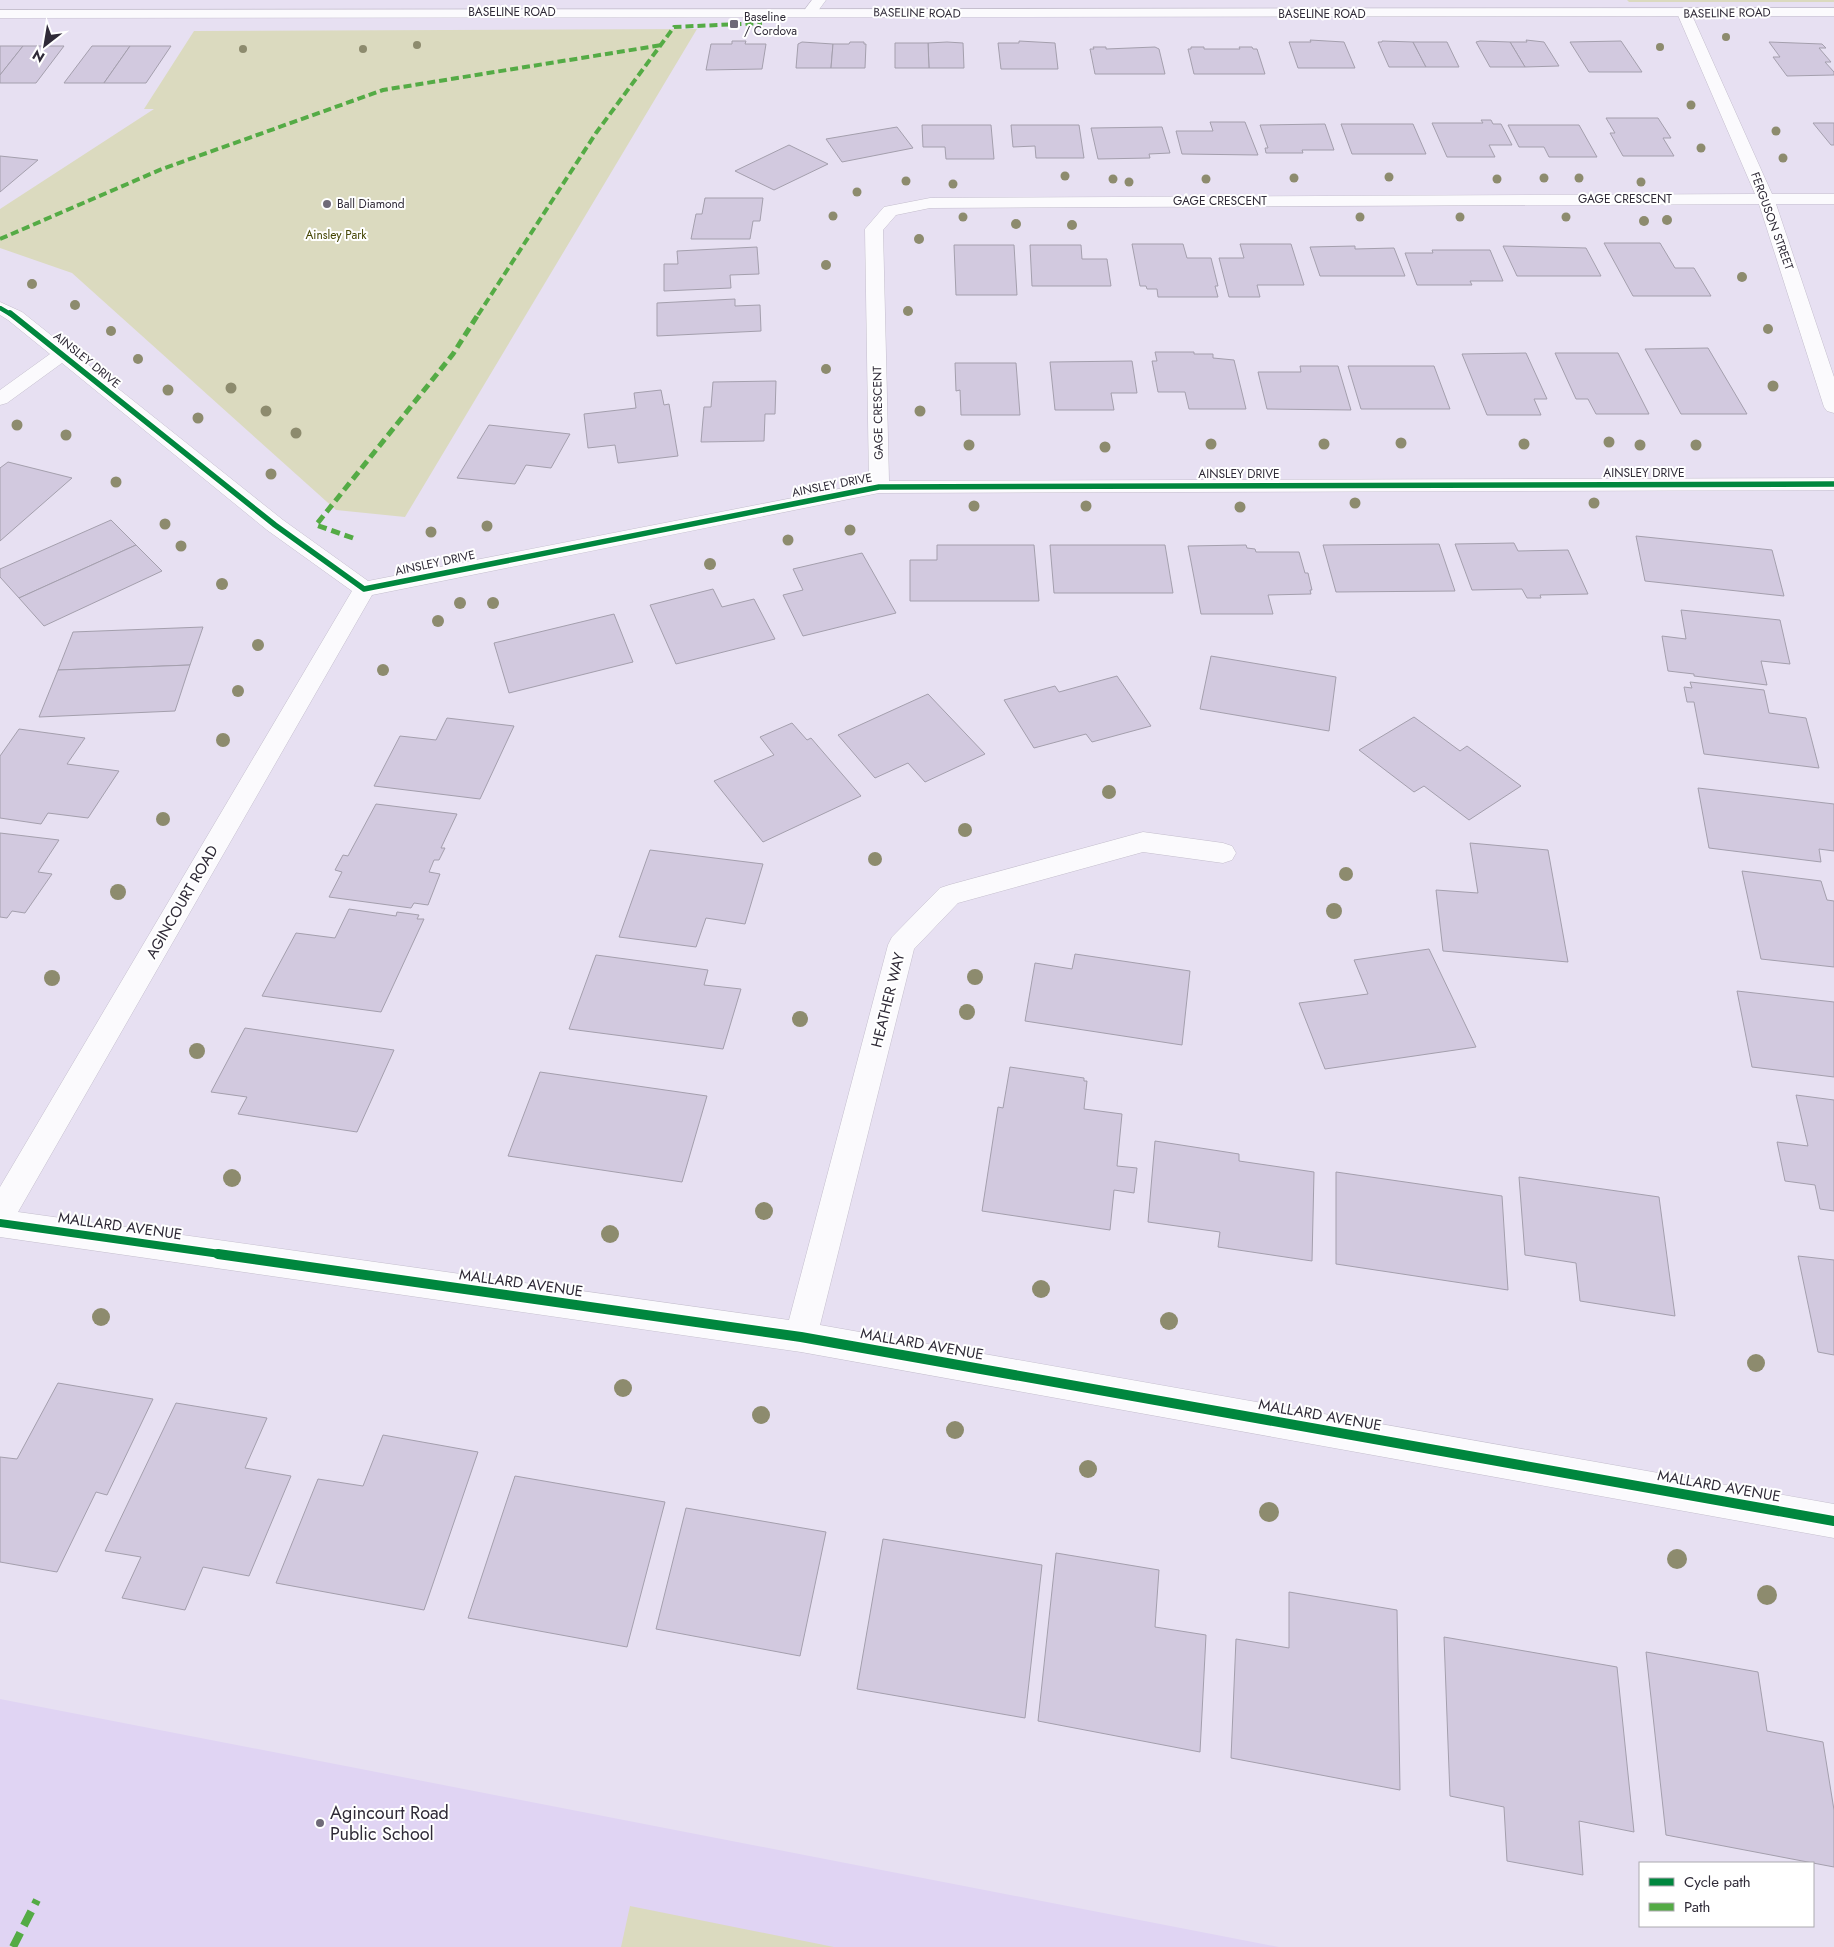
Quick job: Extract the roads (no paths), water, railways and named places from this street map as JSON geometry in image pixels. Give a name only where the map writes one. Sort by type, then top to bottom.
[{"type":"street","points":[[810,12],[819,0]]},
{"type":"street","name":"BASELINE ROAD","points":[[0,14],[1834,12]]},
{"type":"street","name":"FERGUSON STREET","points":[[1684,13],[1766,199],[1834,407]]},
{"type":"street","name":"GAGE CRESCENT","points":[[879,487],[874,229],[890,211],[930,202],[1834,199]]},
{"type":"street","name":"AINSLEY DRIVE","points":[[0,308],[15,316],[274,525],[364,590],[879,487],[1834,484]]},
{"type":"street","points":[[0,400],[62,354]]},
{"type":"street","name":"AGINCOURT ROAD","points":[[0,1215],[364,590]]},
{"type":"street","name":"HEATHER WAY","points":[[801,1337],[902,945],[949,895],[1143,842],[1223,853]]},
{"type":"street","name":"MALLARD AVENUE","points":[[0,1223],[801,1337],[1834,1521]]},
{"type":"place","name":"Baseline / Cordova","points":[[734,24]]},
{"type":"place","name":"Ball Diamond","points":[[327,204]]},
{"type":"place","name":"Agincourt Road Public School","points":[[320,1823]]},
{"type":"park label","name":"Ainsley Park","points":[[336,235]]}]
